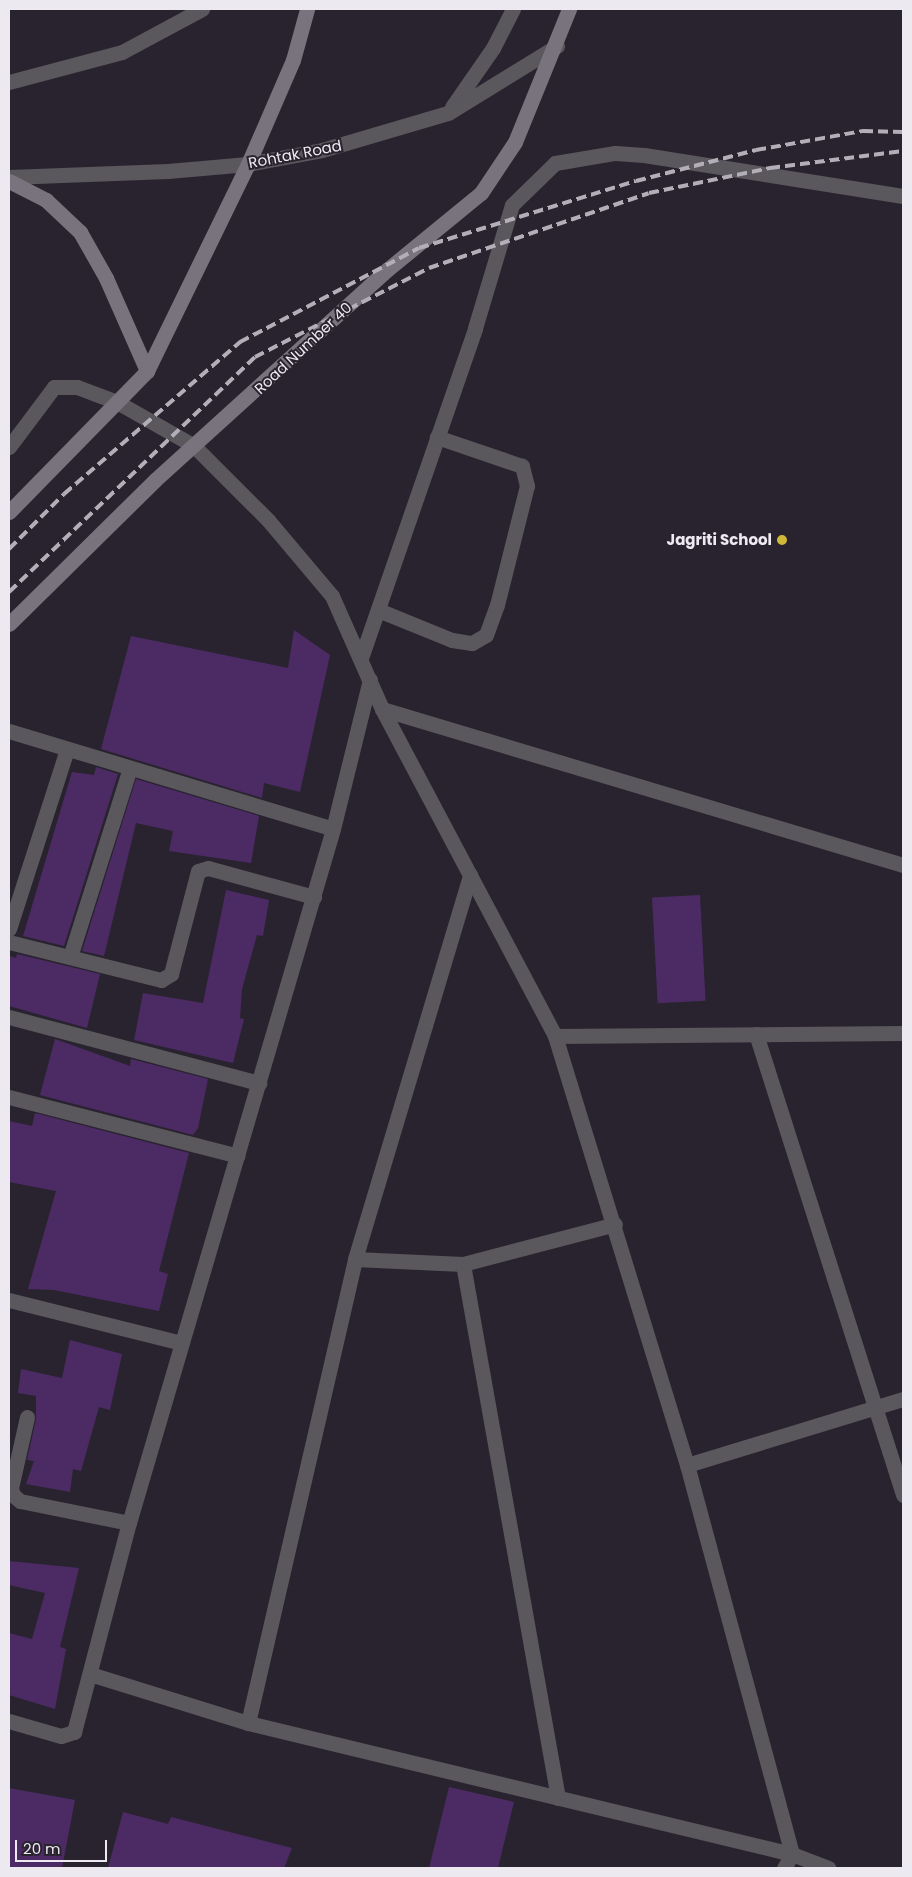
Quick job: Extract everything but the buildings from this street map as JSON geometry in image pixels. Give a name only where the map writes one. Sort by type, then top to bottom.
[{"type":"main road","points":[[9,512],[147,371],[248,164],[293,60],[307,9]]},
{"type":"main road","name":"Road Number 40","points":[[9,624],[194,446],[388,269],[481,193],[514,142],[557,46],[570,9]]},
{"type":"main road","points":[[9,181],[46,200],[80,232],[106,278],[147,371]]},
{"type":"street","points":[[9,82],[122,52],[202,9]]},
{"type":"street","points":[[448,113],[493,48],[513,9]]},
{"type":"street","name":"Rohtak Road","points":[[9,177],[101,176],[248,164],[371,138],[448,113],[557,46]]},
{"type":"street","points":[[361,658],[437,437],[512,206],[555,163],[615,153],[644,155],[903,196]]},
{"type":"street","points":[[9,447],[54,387],[76,387],[117,402],[194,446],[268,520],[332,596],[382,709],[555,1036],[615,1224],[687,1465],[792,1854],[784,1868]]},
{"type":"street","points":[[378,610],[452,640],[472,643],[486,635],[496,605],[527,486],[522,466],[437,437]]},
{"type":"street","points":[[9,1721],[70,1735],[74,1732],[129,1522],[314,897],[370,679]]},
{"type":"street","points":[[382,709],[903,866]]},
{"type":"street","points":[[9,731],[333,829]]},
{"type":"street","points":[[9,929],[66,748]]},
{"type":"street","points":[[70,957],[130,768]]},
{"type":"street","points":[[9,942],[160,980],[171,974],[193,878],[198,871],[208,868],[314,897]]},
{"type":"street","points":[[248,1723],[355,1259],[470,875]]},
{"type":"street","points":[[9,1017],[260,1083]]},
{"type":"street","points":[[555,1036],[903,1033]]},
{"type":"street","points":[[756,1034],[903,1495]]},
{"type":"street","points":[[9,1097],[238,1156]]},
{"type":"street","points":[[355,1259],[463,1264],[615,1224]]},
{"type":"street","points":[[463,1264],[558,1798]]},
{"type":"street","points":[[9,1300],[182,1343]]},
{"type":"street","points":[[687,1465],[903,1399]]},
{"type":"street","points":[[27,1418],[11,1488],[13,1495],[20,1501],[129,1522]]},
{"type":"street","points":[[90,1674],[248,1723],[792,1854],[828,1868]]},
{"type":"railway","points":[[9,549],[64,494],[240,342],[419,248],[636,181],[756,150],[863,131],[903,132]]},
{"type":"railway","points":[[9,592],[255,357],[429,268],[649,193],[770,168],[903,151]]},
{"type":"place","name":"Jagriti School","points":[[782,540]]}]
